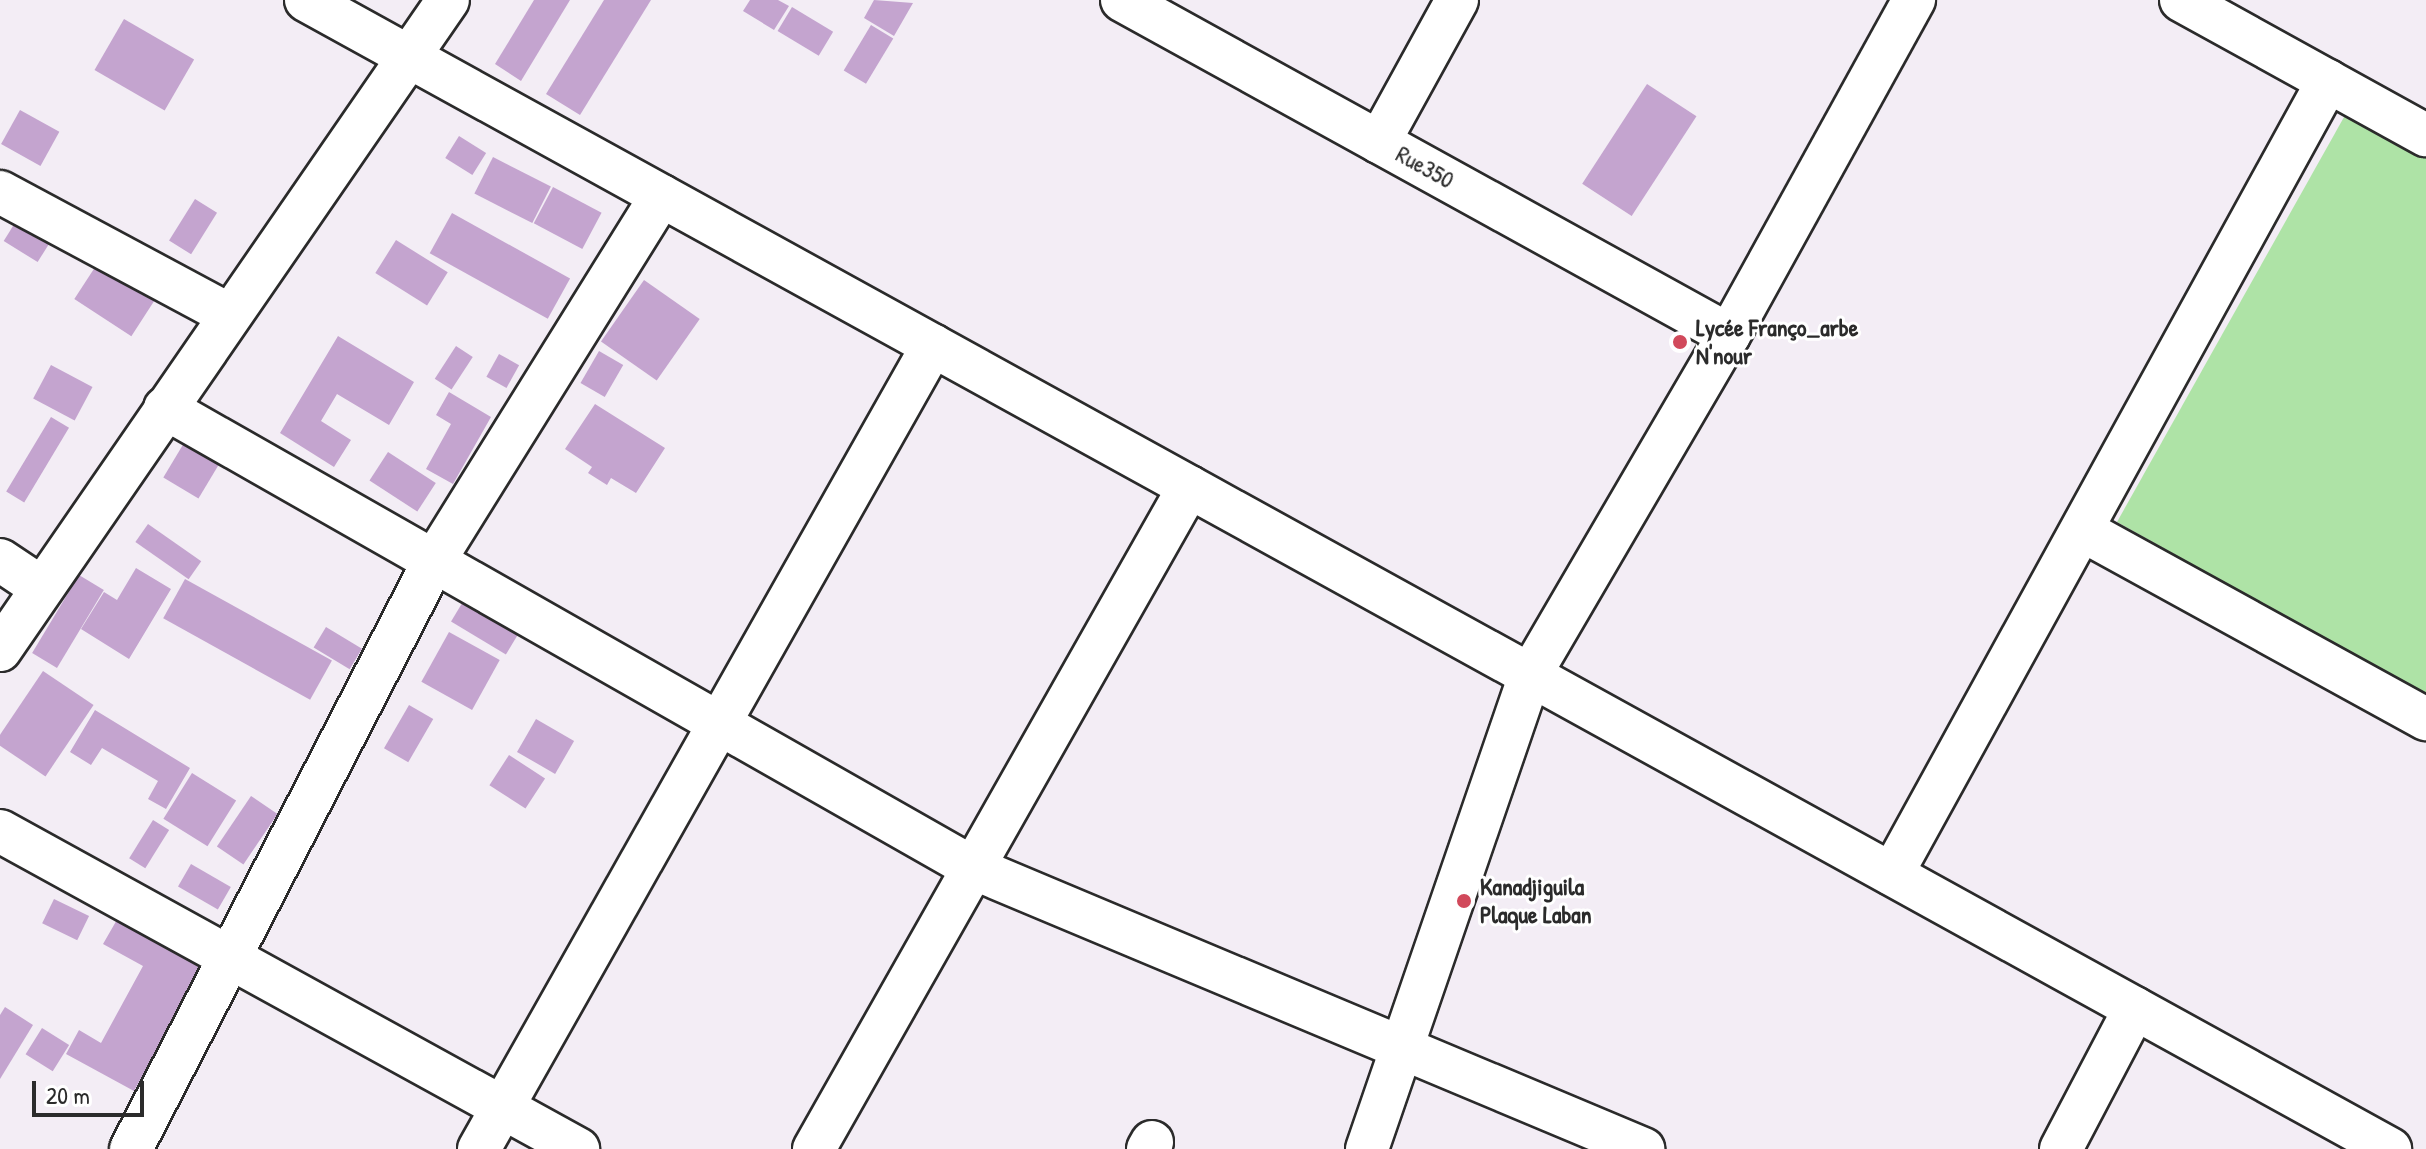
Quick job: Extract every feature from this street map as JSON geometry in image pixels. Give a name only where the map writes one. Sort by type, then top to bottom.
[{"type":"street","points":[[306,0],[2390,1149]]},
{"type":"street","points":[[0,650],[406,55],[448,0]]},
{"type":"street","name":"Rue350","points":[[1122,0],[1729,335]]},
{"type":"street","points":[[1379,142],[1457,0]]},
{"type":"street","points":[[1367,1149],[1530,675],[1729,335],[1914,0]]},
{"type":"street","points":[[2181,0],[2426,135]]},
{"type":"street","points":[[1892,874],[2328,81]]},
{"type":"street","points":[[0,192],[229,315]]},
{"type":"street","points":[[131,1149],[434,561],[661,196]]},
{"type":"street","points":[[479,1149],[933,345]]},
{"type":"street","points":[[165,408],[973,868],[1643,1149]]},
{"type":"street","points":[[814,1149],[1189,487]]},
{"type":"street","points":[[2082,530],[2426,719]]},
{"type":"street","points":[[0,560],[42,588]]},
{"type":"street","points":[[0,831],[578,1149]]},
{"type":"street","points":[[2061,1149],[2135,1008]]},
{"type":"green space","points":[[2348,110],[2426,154],[2426,696],[2117,522]]},
{"type":"building","points":[[534,0],[570,0],[521,81],[495,64]]},
{"type":"building","points":[[604,0],[651,0],[580,115],[546,94]]},
{"type":"building","points":[[750,0],[778,0],[789,6],[774,30],[743,11]]},
{"type":"building","points":[[874,0],[913,3],[894,36],[864,18]]},
{"type":"building","points":[[792,7],[833,32],[819,56],[778,31]]},
{"type":"building","points":[[124,19],[194,59],[165,111],[94,70]]},
{"type":"building","points":[[871,25],[893,38],[866,84],[844,70]]},
{"type":"building","points":[[1647,84],[1696,116],[1632,216],[1582,184]]},
{"type":"building","points":[[20,110],[59,132],[40,166],[1,144]]},
{"type":"building","points":[[459,136],[486,153],[472,175],[445,158]]},
{"type":"building","points":[[493,157],[551,187],[532,223],[474,194]]},
{"type":"building","points":[[553,187],[602,213],[582,249],[534,223]]},
{"type":"building","points":[[195,199],[217,213],[191,254],[169,241]]},
{"type":"building","points":[[452,213],[570,278],[548,319],[430,253]]},
{"type":"building","points":[[18,218],[52,239],[38,262],[4,241]]},
{"type":"building","points":[[396,240],[448,272],[427,305],[375,273]]},
{"type":"building","points":[[101,258],[158,295],[131,336],[74,299]]},
{"type":"building","points":[[644,280],[700,319],[657,380],[601,341]]},
{"type":"building","points":[[338,336],[414,382],[389,425],[337,394],[321,421],[351,440],[334,467],[280,433]]},
{"type":"building","points":[[456,346],[473,357],[452,390],[435,379]]},
{"type":"building","points":[[599,351],[623,365],[605,397],[580,383]]},
{"type":"building","points":[[499,354],[519,365],[507,388],[486,377]]},
{"type":"building","points":[[51,365],[92,387],[75,421],[33,399]]},
{"type":"building","points":[[449,392],[491,417],[453,484],[426,469],[451,424],[436,415]]},
{"type":"building","points":[[595,404],[665,448],[636,493],[611,478],[607,485],[588,473],[592,467],[565,449]]},
{"type":"building","points":[[51,417],[69,428],[24,502],[6,492]]},
{"type":"building","points":[[187,438],[222,459],[198,499],[163,477]]},
{"type":"building","points":[[388,452],[436,483],[417,512],[369,481]]},
{"type":"building","points":[[148,524],[201,561],[189,579],[135,542]]},
{"type":"building","points":[[136,568],[171,589],[129,659],[81,629],[104,592],[117,600]]},
{"type":"building","points":[[79,575],[104,590],[57,668],[32,653]]},
{"type":"building","points":[[185,579],[332,660],[310,700],[163,618]]},
{"type":"building","points":[[467,595],[522,628],[506,655],[451,622]]},
{"type":"building","points":[[326,627],[362,649],[350,669],[314,648]]},
{"type":"building","points":[[449,632],[500,660],[472,710],[421,682]]},
{"type":"building","points":[[43,671],[94,705],[45,776],[0,746],[0,735]]},
{"type":"building","points":[[409,705],[433,719],[408,762],[384,748]]},
{"type":"building","points":[[95,710],[190,768],[166,809],[148,799],[158,781],[102,748],[91,765],[70,752]]},
{"type":"building","points":[[536,719],[574,741],[555,774],[517,752]]},
{"type":"building","points":[[509,755],[545,778],[525,809],[489,785]]},
{"type":"building","points":[[192,773],[236,801],[207,846],[163,819]]},
{"type":"building","points":[[251,796],[278,814],[243,864],[217,847]]},
{"type":"building","points":[[153,820],[169,830],[145,868],[129,858]]},
{"type":"building","points":[[191,864],[231,887],[218,910],[178,887]]},
{"type":"building","points":[[54,899],[89,916],[77,940],[42,923]]},
{"type":"building","points":[[122,911],[207,958],[134,1091],[66,1054],[79,1030],[101,1043],[143,966],[103,944]]},
{"type":"building","points":[[5,1007],[33,1025],[0,1079],[0,1015]]},
{"type":"building","points":[[42,1028],[69,1045],[53,1071],[26,1054]]},
{"type":"place","name":"Lycée Franço_arbe N'nour","points":[[1680,342]]},
{"type":"place","name":"Kanadjiguila Plaque Laban","points":[[1464,901]]}]
